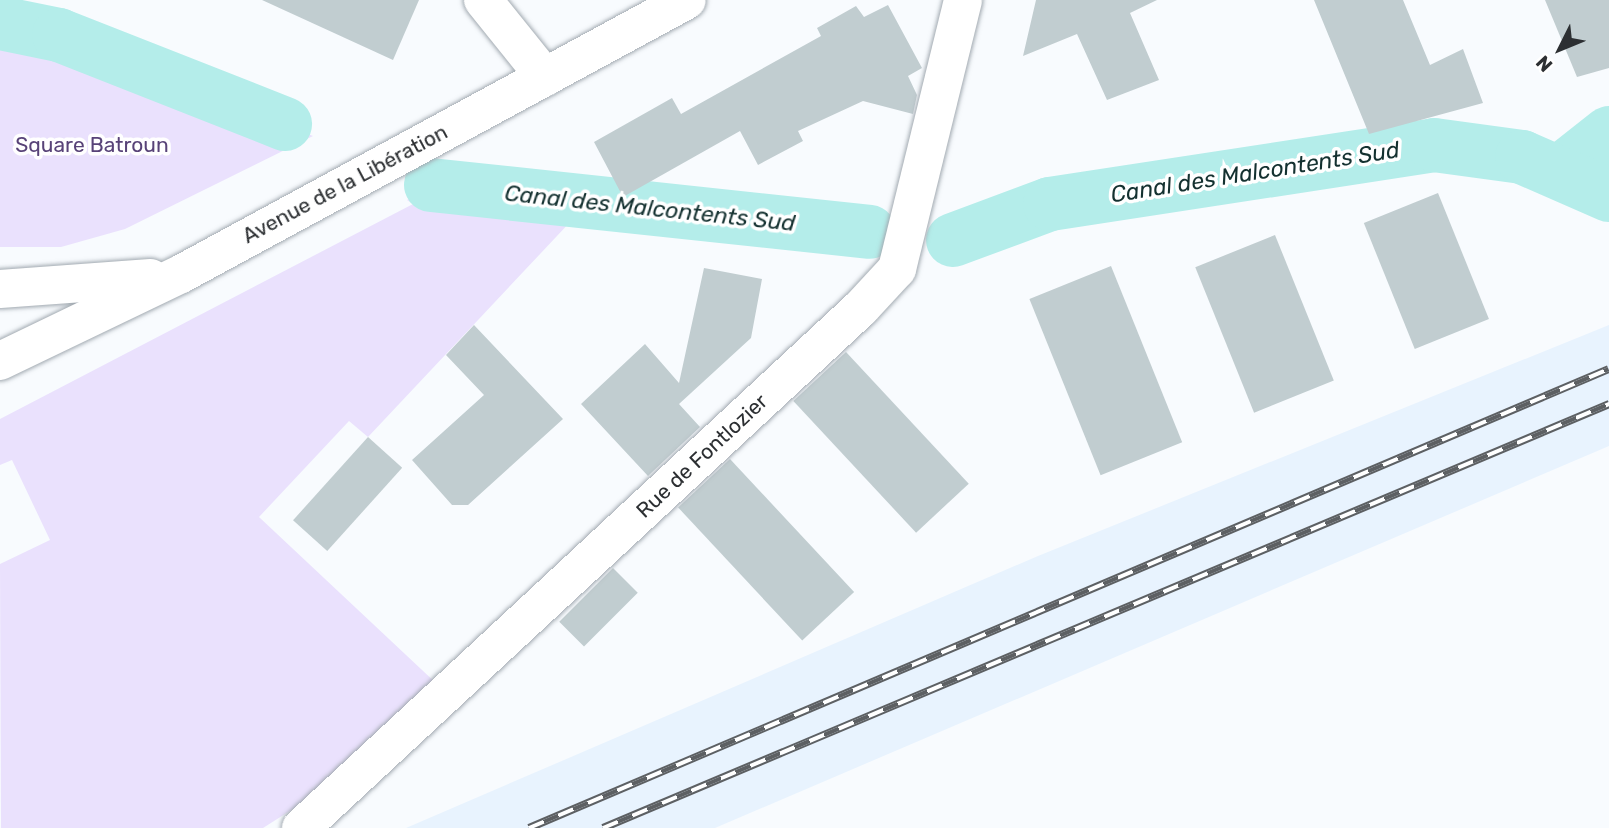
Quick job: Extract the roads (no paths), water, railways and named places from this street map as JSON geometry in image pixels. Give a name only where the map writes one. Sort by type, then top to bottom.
[{"type":"street","points":[[482,0],[545,77]]},
{"type":"street","name":"Avenue de la Libération","points":[[0,361],[181,274],[687,0]]},
{"type":"street","name":"Rue de Fontlozier","points":[[301,828],[861,308],[897,269],[963,0]]},
{"type":"street","points":[[0,289],[62,288],[181,274]]},
{"type":"waterway","name":"Canal des Malcontents Sud","points":[[0,23],[59,35],[285,124]]},
{"type":"waterway","name":"Canal des Malcontents Sud","points":[[1561,171],[1609,133]]},
{"type":"waterway","name":"Canal des Malcontents Sud","points":[[953,240],[1050,204],[1434,145],[1522,157],[1609,195]]},
{"type":"waterway","name":"Canal des Malcontents Sud","points":[[431,185],[869,232]]},
{"type":"railway","points":[[529,828],[1609,369]]},
{"type":"railway","points":[[603,828],[1609,404]]},
{"type":"park label","name":"Square Batroun","points":[[92,145]]}]
